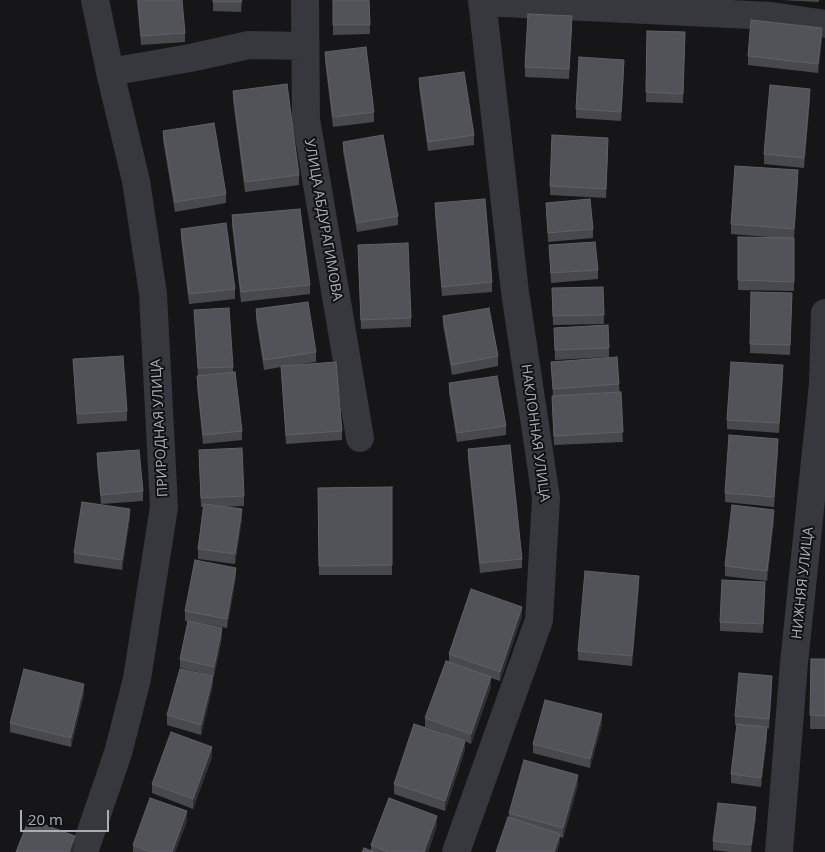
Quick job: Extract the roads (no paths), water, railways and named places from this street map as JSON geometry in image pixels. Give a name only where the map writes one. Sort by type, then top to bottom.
[{"type":"street","name":"ПРИРОДНАЯ УЛИЦА","points":[[84,852],[118,753],[137,679],[164,507],[153,294],[136,181],[95,0]]},
{"type":"street","name":"УЛИЦА АБДУРАГИМОВА","points":[[305,0],[306,119],[360,438]]},
{"type":"street","points":[[482,1],[772,16],[825,24]]},
{"type":"street","name":"НАКЛОННАЯ УЛИЦА","points":[[456,852],[539,620],[546,498],[515,292],[482,1]]},
{"type":"street","points":[[110,72],[190,58],[249,45],[305,46]]},
{"type":"street","name":"НИЖНЯЯ УЛИЦА","points":[[779,852],[794,663],[822,384],[825,313]]}]
